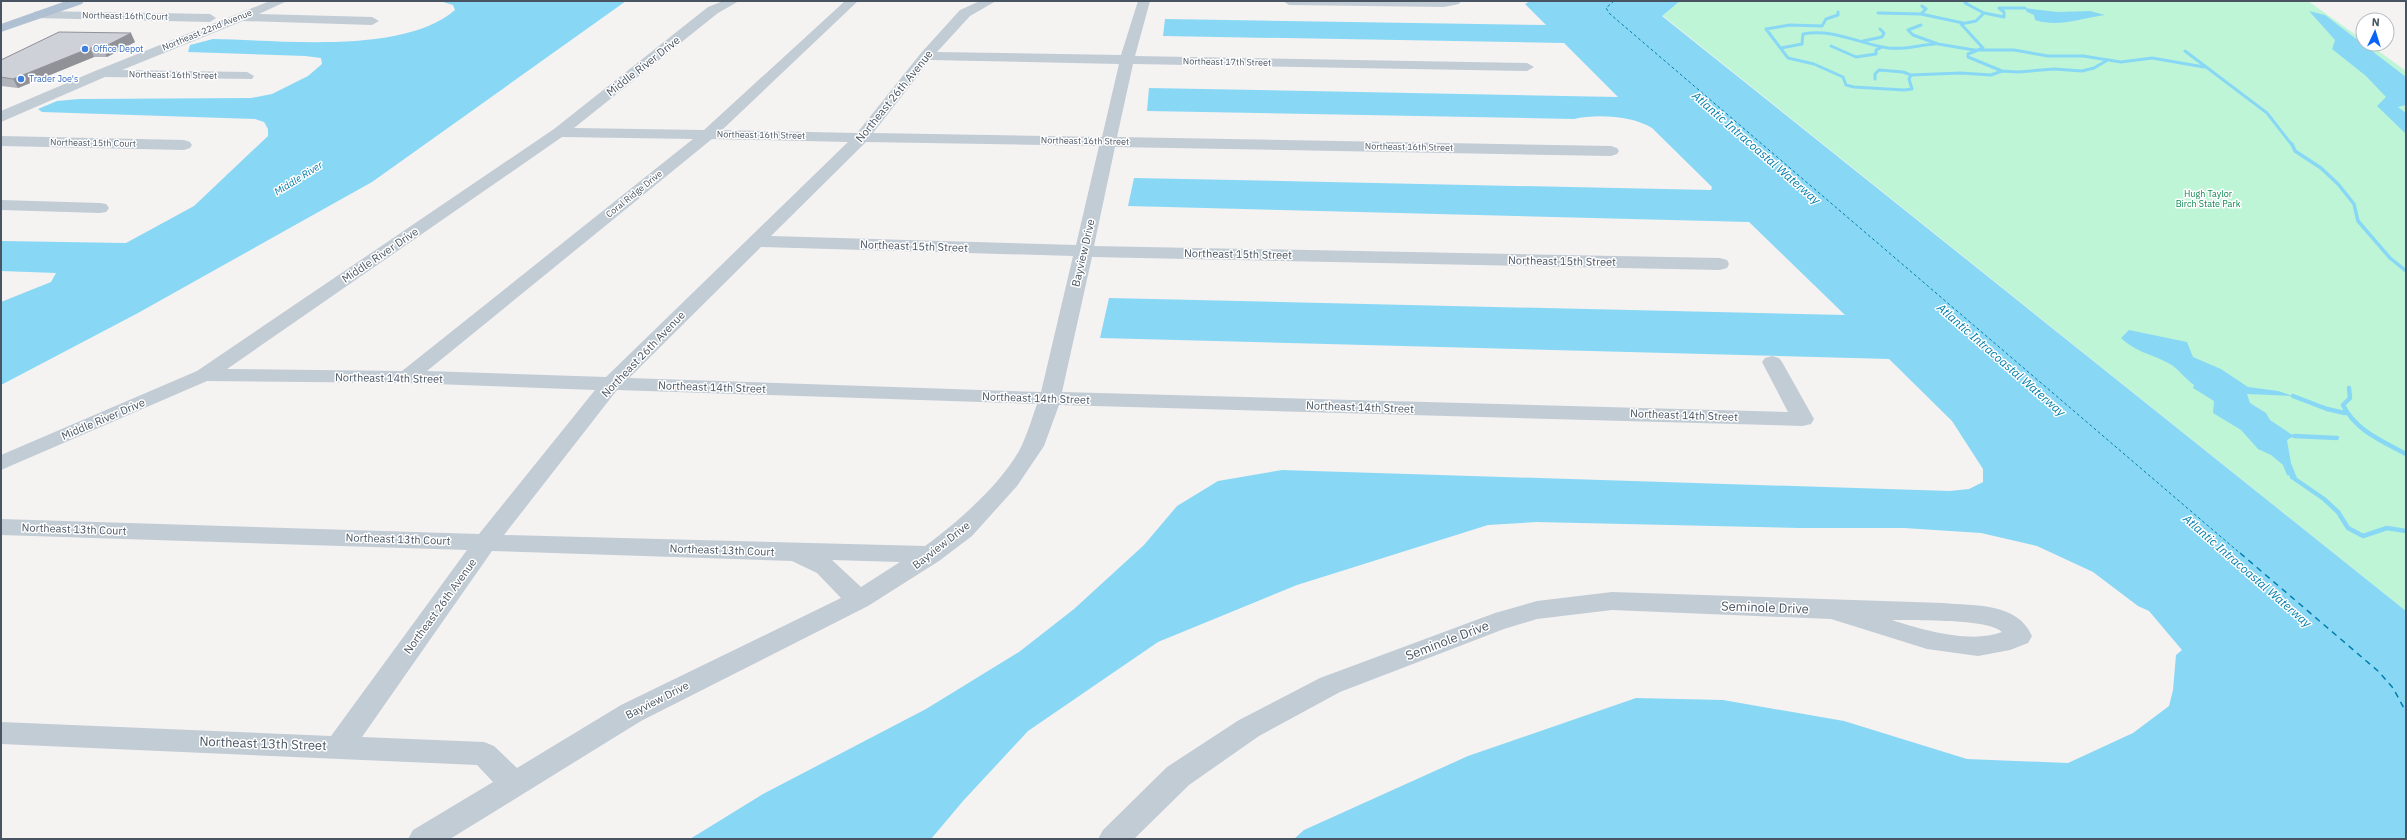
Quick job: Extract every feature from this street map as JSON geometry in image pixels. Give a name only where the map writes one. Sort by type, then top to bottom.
[{"type":"main road","points":[[39,15],[58,1]]},
{"type":"main road","points":[[1,20],[58,1]]},
{"type":"main road","points":[[1,28],[78,1]]},
{"type":"street","name":"Northeast 22nd Avenue","points":[[1,117],[100,74],[281,1]]},
{"type":"street","name":"Middle River Drive","points":[[1,464],[204,375],[559,132],[713,10],[733,1]]},
{"type":"street","name":"Coral Ridge Drive","points":[[407,377],[709,134],[852,1]]},
{"type":"street","name":"Northeast 26th Avenue","points":[[339,747],[486,542],[611,384],[862,137],[926,56],[965,13],[990,1]]},
{"type":"street","name":"Bayview Drive","points":[[424,839],[513,783],[631,713],[859,600],[930,556],[963,530],[1010,481],[1033,446],[1050,398],[1127,60],[1144,1]]},
{"type":"street","points":[[1289,1],[1450,2]]},
{"type":"street","name":"Northeast 16th Court","points":[[39,15],[210,18]]},
{"type":"street","points":[[237,18],[372,21]]},
{"type":"street","name":"Northeast 17th Street","points":[[926,56],[1527,67]]},
{"type":"street","name":"Northeast 16th Street","points":[[100,74],[247,76]]},
{"type":"street","name":"Northeast 16th Street","points":[[559,132],[1610,151]]},
{"type":"street","name":"Northeast 15th Court","points":[[1,141],[184,145]]},
{"type":"street","points":[[1,205],[100,208]]},
{"type":"street","name":"Northeast 15th Street","points":[[755,241],[1084,251],[1720,264]]},
{"type":"street","name":"Northeast 14th Street","points":[[204,375],[407,377],[1050,398],[1803,419],[1772,362]]},
{"type":"street","name":"Northeast 13th Court","points":[[1,526],[795,553],[821,550],[930,556]]},
{"type":"street","name":"Northeast 13th Court","points":[[795,553],[826,567],[859,600]]},
{"type":"street","name":"Seminole Drive","points":[[1114,839],[1178,776],[1249,728],[1330,685],[1495,622],[1537,610],[1612,601],[1833,610],[1973,613],[1996,617],[2009,623],[2016,629],[2019,636],[2010,642],[1976,645],[1920,640],[1833,610]]},
{"type":"street","name":"Northeast 13th Street","points":[[1,733],[484,754],[513,783]]},
{"type":"green space","name":"Hugh Taylor Birch State Park","points":[[1680,1],[2308,1],[2355,34],[2355,52],[2380,52],[2406,71],[2406,611],[1662,15]]},
{"type":"water","name":"Middle River","points":[[400,1],[626,1],[372,182],[138,313],[1,385],[1,302],[51,282],[56,273],[1,271],[1,241],[126,243],[194,206],[268,136],[268,129],[264,122],[255,119],[42,112],[38,109],[57,101],[79,99],[251,98],[272,94],[308,76],[322,64],[321,58],[305,56],[188,52],[190,45],[213,39],[340,42],[373,39],[405,34],[432,24],[455,10],[453,5],[443,2]]},
{"type":"water","name":"Atlantic Intracoastal Waterway","points":[[1530,1],[1680,1],[1662,16],[2406,611],[2406,839],[1294,839],[1304,830],[1468,756],[1636,698],[1723,700],[1844,721],[1967,759],[2068,763],[2133,733],[2169,706],[2173,690],[2176,655],[2182,650],[2149,611],[2138,606],[2093,572],[2037,546],[1981,533],[1904,528],[1800,528],[1536,522],[1488,525],[1297,585],[1158,642],[1028,731],[963,801],[931,839],[690,839],[763,794],[926,709],[1019,652],[1074,609],[1144,545],[1177,506],[1218,481],[1282,470],[1950,491],[1969,489],[1983,482],[1983,469],[1952,421],[1889,359],[1100,338],[1109,298],[1845,315],[1749,222],[1128,206],[1134,178],[1711,190],[1712,187],[1652,128],[1634,120],[1624,118],[1592,116],[1574,119],[1147,111],[1149,88],[1618,97],[1564,43],[1163,36],[1165,19],[1546,25],[1525,4]]},
{"type":"water","points":[[2025,8],[2057,12],[2090,11],[2105,15],[2070,22],[2053,23],[2035,20],[2034,15],[2027,12]]},
{"type":"water","points":[[2309,11],[2325,15],[2355,38],[2355,52],[2373,52],[2406,77],[2406,105],[2398,107],[2406,113],[2406,134],[2377,106],[2386,97],[2366,76],[2332,49],[2335,40]]},
{"type":"water","points":[[2129,330],[2187,342],[2193,357],[2221,369],[2248,387],[2278,391],[2293,396],[2247,394],[2250,403],[2266,413],[2270,420],[2294,436],[2287,440],[2291,463],[2297,478],[2287,475],[2283,465],[2271,455],[2258,449],[2241,430],[2213,413],[2214,401],[2193,388],[2194,385],[2172,365],[2133,347],[2121,338]]},
{"type":"building","points":[[59,32],[131,33],[102,48],[90,48],[13,79],[1,77],[1,60]]},
{"type":"waterway","points":[[1968,1],[1965,3],[1984,13]]},
{"type":"waterway","points":[[1921,14],[1926,9],[1922,6]]},
{"type":"waterway","points":[[1984,13],[2004,17],[2004,12],[1999,8],[2025,8]]},
{"type":"waterway","points":[[1838,12],[1838,15],[1826,19],[1822,26],[1790,25],[1766,29],[1788,58],[1814,64],[1843,77],[1846,85],[1854,87],[1904,90],[1912,89],[1909,79],[1911,75]]},
{"type":"waterway","points":[[1878,13],[1921,14]]},
{"type":"waterway","points":[[1978,50],[1983,48],[1961,24],[1976,21],[1984,13]]},
{"type":"waterway","points":[[1921,14],[1963,23]]},
{"type":"waterway","points":[[1921,25],[1908,30],[1913,35],[1938,44],[1978,50]]},
{"type":"waterway","points":[[1863,41],[1882,37],[1884,33],[1880,29]]},
{"type":"waterway","points":[[1781,48],[1802,44],[1803,34],[1814,33],[1825,33],[1846,37],[1888,48],[1906,48],[1935,44]]},
{"type":"waterway","points":[[1831,46],[1856,57],[1876,54],[1876,50],[1882,47]]},
{"type":"waterway","points":[[1978,50],[2014,50],[2048,56],[2083,56],[2121,62],[2152,58],[2204,67]]},
{"type":"waterway","points":[[1978,50],[1968,54],[1968,57],[2002,71]]},
{"type":"waterway","points":[[2185,51],[2267,113],[2292,145]]},
{"type":"waterway","points":[[2002,71],[2018,72],[2054,69],[2082,71],[2094,68],[2106,61]]},
{"type":"waterway","points":[[1875,79],[1875,74],[1879,70],[1903,72],[1911,75]]},
{"type":"waterway","points":[[1911,75],[1961,73],[1991,75],[2002,71]]},
{"type":"waterway","points":[[2292,144],[2295,151],[2321,168],[2338,184],[2354,204],[2358,221],[2390,258],[2406,271]]},
{"type":"waterway","points":[[2349,388],[2350,398],[2343,405],[2348,414],[2362,429],[2406,454]]},
{"type":"waterway","points":[[2293,396],[2327,409],[2345,413]]},
{"type":"waterway","points":[[2294,436],[2337,438]]},
{"type":"waterway","points":[[2292,477],[2324,499],[2338,512],[2348,528],[2363,536],[2387,528],[2406,531]]},
{"type":"ferry route","points":[[1614,1],[1606,8],[1610,14],[2241,554]]},
{"type":"ferry route","points":[[2240,553],[2378,671],[2393,688],[2406,712]]},
{"type":"place","name":"Office Depot","points":[[85,49]]},
{"type":"place","name":"Trader Joe's","points":[[21,79]]}]
